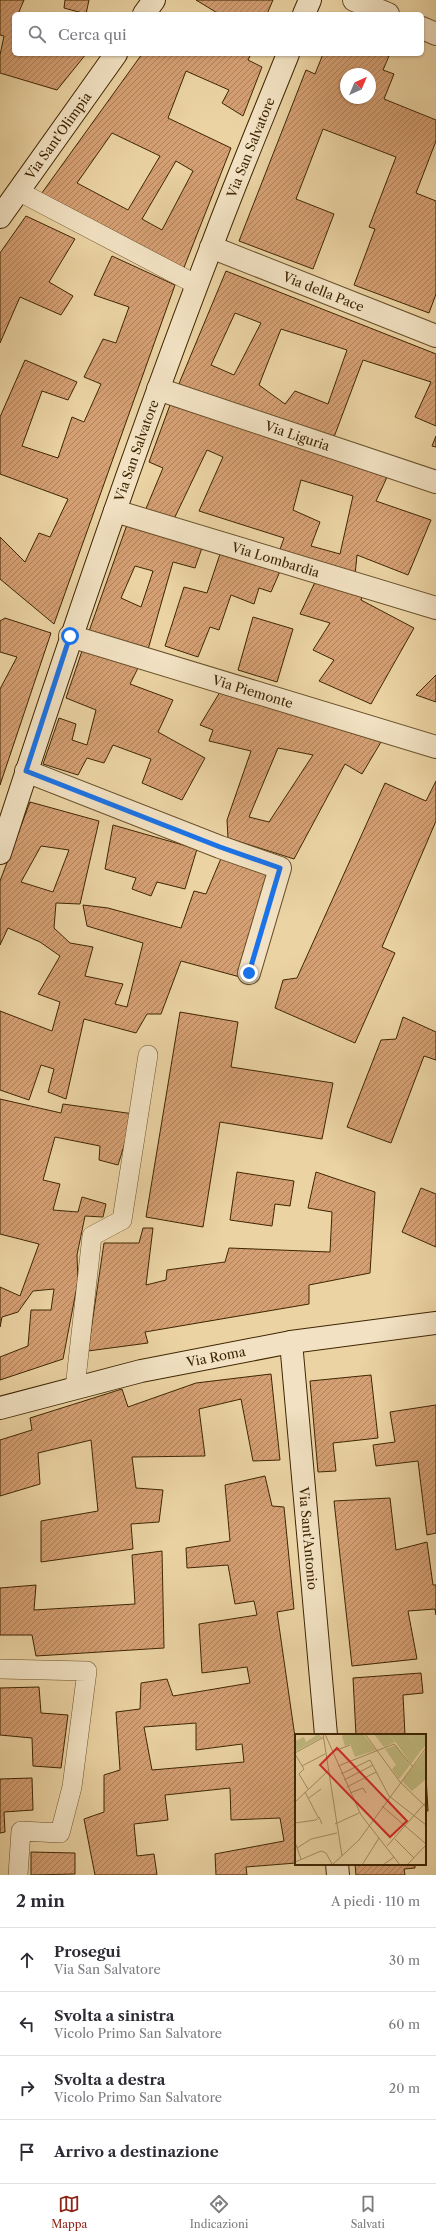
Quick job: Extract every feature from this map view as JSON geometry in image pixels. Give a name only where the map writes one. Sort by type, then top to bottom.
[{"type":"street","points":[[145,12],[154,0]]},
{"type":"street","points":[[305,12],[310,0]]},
{"type":"street","points":[[354,0],[383,12]]},
{"type":"street","points":[[424,29],[436,34]]},
{"type":"street","name":"Via Sant'Olimpia","points":[[0,217],[9,191],[114,56]]},
{"type":"street","name":"Via San Salvatore","points":[[0,853],[70,636],[158,389],[211,247],[287,56]]},
{"type":"street","name":"Via della Pace","points":[[211,247],[436,336]]},
{"type":"street","name":"Via Liguria","points":[[158,389],[436,482]]},
{"type":"street","name":"Via Lombardia","points":[[115,511],[436,608]]},
{"type":"street","name":"Via Piemonte","points":[[70,636],[436,747]]},
{"type":"street","points":[[26,771],[220,847],[280,868],[249,973]]},
{"type":"street","name":"Via Roma","points":[[0,1408],[141,1371],[291,1342],[436,1323]]},
{"type":"street","name":"Via Sant'Antonio","points":[[291,1342],[326,1734]]},
{"type":"street","points":[[337,1865],[338,1875]]},
{"type":"lane","points":[[9,191],[197,285]]},
{"type":"lane","points":[[75,1388],[92,1236],[122,1220],[148,1054]]},
{"type":"lane","points":[[0,1669],[87,1671],[72,1787],[60,1833],[21,1831],[18,1875]]},
{"type":"building","points":[[0,0],[24,0],[19,12],[12,12],[12,56],[84,56],[57,90],[0,73],[0,55],[4,36],[0,35]]},
{"type":"building","points":[[65,0],[89,0],[86,12],[79,12],[64,8]]},
{"type":"building","points":[[196,0],[273,0],[268,12],[216,12]]},
{"type":"building","points":[[141,56],[250,56],[248,60],[262,67],[243,116],[222,103],[229,90],[186,71],[168,118],[231,148],[183,270],[39,197]],"holes":[[[112,133],[160,156],[128,210],[77,183]],[[176,161],[193,171],[162,230],[142,219]]]},
{"type":"building","points":[[322,56],[389,56],[383,70],[394,74],[384,99],[436,120],[436,141],[416,193],[436,201],[436,294],[429,313],[354,285],[375,229],[369,227],[396,157],[323,129],[296,199],[334,214],[313,269],[239,241],[306,70],[315,74]]},
{"type":"building","points":[[26,216],[75,239],[49,282],[73,296],[61,315],[20,297],[0,343],[0,253]]},
{"type":"building","points":[[112,256],[175,285],[54,624],[0,579],[0,537],[25,562],[39,533],[50,537],[68,499],[0,474],[0,417],[25,360],[77,382],[68,400],[42,391],[22,446],[58,458],[72,417],[84,422],[101,384],[84,377],[103,339],[116,343],[129,307],[94,295]]},
{"type":"building","points":[[226,271],[436,354],[436,426],[415,417],[431,382],[363,360],[334,437],[273,418],[250,408],[178,386]],"holes":[[[235,313],[261,323],[234,375],[211,365]],[[281,329],[347,350],[328,404],[295,391],[285,404],[259,385]]]},
{"type":"building","points":[[170,405],[388,475],[376,501],[431,520],[408,575],[357,555],[355,575],[279,552],[284,538],[199,511],[223,457],[207,450],[174,519],[145,511],[163,468],[149,462]],"holes":[[[301,480],[353,496],[340,554],[311,546],[320,522],[293,510]]]},
{"type":"building","points":[[436,436],[436,447],[432,446]]},
{"type":"building","points":[[128,522],[203,545],[195,568],[173,562],[147,653],[88,634]],"holes":[[[135,566],[153,571],[141,607],[121,598]]]},
{"type":"building","points":[[221,551],[281,569],[271,592],[259,588],[254,604],[231,595],[219,630],[210,627],[198,657],[165,646],[184,587],[207,593]]},
{"type":"building","points":[[316,580],[363,594],[361,600],[414,628],[371,704],[319,681],[334,660],[313,650],[330,623],[300,614]]},
{"type":"building","points":[[253,617],[293,629],[277,682],[238,670]]},
{"type":"building","points":[[5,618],[51,633],[0,785],[0,689],[17,657],[0,652],[0,621]]},
{"type":"building","points":[[83,648],[139,666],[130,684],[173,700],[158,732],[205,758],[182,800],[142,783],[151,759],[113,745],[104,763],[87,758],[78,775],[43,764],[59,718],[76,724],[72,740],[87,745],[96,710],[66,698]]},
{"type":"building","points":[[436,675],[436,702],[416,695]]},
{"type":"building","points":[[220,692],[381,742],[362,774],[345,764],[294,859],[228,838],[227,820],[251,751],[209,741],[213,730],[200,725]],"holes":[[[278,748],[313,755],[269,822],[249,817]]]},
{"type":"building","points":[[436,781],[436,821],[382,947],[395,953],[355,1043],[275,1008],[283,980],[297,978],[385,783],[426,801]]},
{"type":"building","points":[[30,802],[99,821],[80,904],[56,903],[54,928],[70,943],[93,947],[85,976],[123,984],[115,1004],[127,1007],[143,943],[87,926],[83,905],[108,908],[181,928],[194,891],[206,894],[222,856],[275,871],[240,977],[181,961],[161,1014],[147,1014],[136,1033],[84,1019],[66,1099],[48,1092],[54,1069],[41,1065],[29,1100],[0,1090],[0,1011],[52,1031],[60,1002],[38,994],[60,956],[40,942],[8,928],[0,945],[0,881]],"holes":[[[41,846],[69,850],[53,892],[21,882]]]},
{"type":"building","points":[[113,825],[197,849],[185,889],[157,882],[151,896],[132,889],[136,878],[105,869]]},
{"type":"building","points":[[180,1012],[238,1022],[231,1067],[333,1083],[322,1139],[220,1122],[203,1227],[146,1217]]},
{"type":"building","points":[[403,1017],[436,1032],[436,1060],[424,1056],[391,1143],[347,1127],[381,1040],[396,1039]]},
{"type":"building","points":[[0,1099],[61,1113],[63,1104],[134,1114],[118,1165],[99,1160],[100,1146],[55,1137],[43,1180],[60,1184],[53,1210],[78,1212],[82,1197],[106,1204],[103,1217],[85,1216],[77,1255],[78,1281],[63,1359],[0,1380],[0,1357],[28,1346],[31,1310],[51,1310],[54,1289],[33,1291],[18,1312],[2,1317],[0,1327],[0,1287],[20,1296],[39,1244],[0,1234]]},
{"type":"building","points":[[237,1172],[294,1181],[290,1206],[275,1204],[272,1226],[230,1220]]},
{"type":"building","points":[[316,1172],[375,1192],[370,1273],[309,1285],[309,1304],[145,1332],[148,1343],[88,1351],[104,1243],[139,1243],[143,1228],[153,1228],[146,1285],[166,1280],[167,1270],[225,1262],[229,1248],[330,1252],[332,1212],[308,1208]]},
{"type":"building","points":[[421,1188],[436,1194],[436,1247],[402,1232]]},
{"type":"building","points":[[271,1374],[280,1460],[253,1461],[241,1399],[199,1409],[205,1456],[132,1457],[136,1488],[163,1490],[159,1522],[131,1524],[133,1549],[41,1562],[41,1521],[98,1511],[91,1440],[38,1453],[40,1484],[0,1496],[0,1440],[32,1430],[30,1418],[122,1389],[128,1407],[196,1383]]},
{"type":"building","points":[[371,1375],[378,1438],[333,1443],[336,1471],[318,1472],[310,1381]]},
{"type":"building","points":[[436,1405],[436,1533],[427,1535],[418,1461],[376,1466],[373,1445],[395,1442],[390,1412]]},
{"type":"building","points":[[265,1476],[272,1506],[284,1507],[294,1609],[277,1612],[295,1737],[295,1863],[246,1867],[247,1875],[216,1875],[215,1854],[284,1841],[280,1818],[231,1820],[230,1788],[165,1795],[168,1820],[134,1824],[137,1856],[154,1854],[157,1875],[95,1875],[84,1819],[104,1812],[104,1775],[120,1770],[116,1712],[140,1709],[141,1683],[167,1679],[173,1696],[250,1683],[247,1667],[202,1673],[199,1624],[257,1615],[254,1601],[235,1604],[228,1565],[187,1568],[186,1548],[230,1541],[225,1485]],"holes":[[[196,1723],[196,1750],[242,1744],[244,1762],[152,1770],[144,1727]]]},
{"type":"building","points":[[390,1498],[396,1550],[427,1542],[433,1585],[436,1585],[436,1615],[435,1609],[408,1611],[417,1659],[352,1666],[334,1501]]},
{"type":"building","points":[[162,1551],[164,1648],[36,1656],[32,1635],[0,1635],[0,1588],[36,1585],[34,1610],[135,1604],[132,1555]]},
{"type":"building","points":[[421,1673],[423,1693],[403,1695],[405,1734],[356,1734],[353,1678]]},
{"type":"building","points":[[39,1687],[41,1713],[68,1715],[61,1768],[33,1766],[32,1738],[0,1735],[0,1688]]},
{"type":"building","points":[[426,1776],[428,1811],[426,1811]]},
{"type":"building","points":[[32,1778],[33,1810],[4,1812],[5,1832],[0,1833],[0,1779]]},
{"type":"building","points":[[31,1852],[75,1853],[75,1874],[31,1875]]},
{"type":"building","points":[[355,1865],[415,1865],[415,1868],[404,1869],[405,1875],[356,1875]]},
{"type":"route","points":[[70,636],[26,771],[220,847],[280,868],[249,973]]}]
